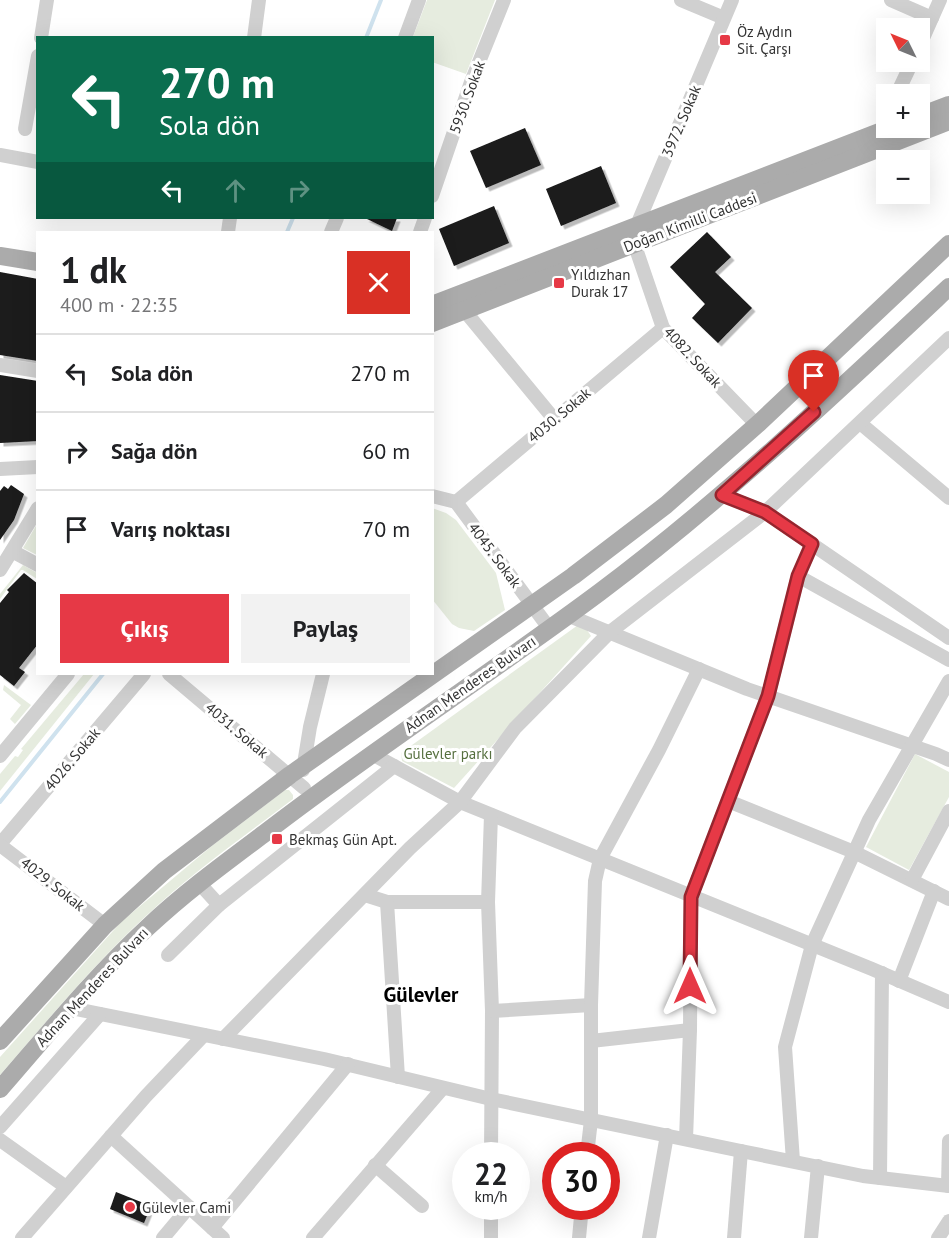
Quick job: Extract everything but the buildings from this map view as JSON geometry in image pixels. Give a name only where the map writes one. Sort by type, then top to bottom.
[{"type":"main road","points":[[930,112],[949,105]]},
{"type":"main road","name":"Doğan Kimilli Caddesi","points":[[930,124],[949,121]]},
{"type":"main road","name":"Doğan Kimilli Caddesi","points":[[434,304],[876,134]]},
{"type":"main road","name":"Doğan Kimilli Caddesi","points":[[434,322],[634,244],[876,135]]},
{"type":"main road","name":"Adnan Menderes Bulvarı","points":[[434,673],[624,538],[666,505],[757,425],[949,244]]},
{"type":"main road","points":[[0,256],[36,262]]},
{"type":"main road","name":"Adnan Menderes Bulvarı","points":[[0,1089],[141,933],[199,883],[305,795],[372,754],[567,615],[678,532],[779,445],[949,287]]},
{"type":"main road","name":"Adnan Menderes Bulvarı","points":[[0,1041],[130,900],[297,770],[431,675]]},
{"type":"street","points":[[41,36],[47,0]]},
{"type":"street","points":[[254,36],[259,0]]},
{"type":"street","points":[[406,36],[419,0]]},
{"type":"street","name":"5930. Sokak","points":[[434,190],[471,82],[504,0]]},
{"type":"street","points":[[681,0],[724,18]]},
{"type":"street","name":"3972. Sokak","points":[[634,244],[633,235],[637,225],[732,0]]},
{"type":"street","points":[[891,0],[932,18]]},
{"type":"street","points":[[930,22],[940,0]]},
{"type":"street","points":[[25,129],[36,67]]},
{"type":"street","points":[[0,155],[36,162]]},
{"type":"street","name":"4082. Sokak","points":[[634,244],[663,328],[757,425]]},
{"type":"street","points":[[464,310],[554,419]]},
{"type":"street","name":"4030. Sokak","points":[[456,502],[663,328]]},
{"type":"street","points":[[223,1039],[410,848],[460,802],[515,728],[610,632],[765,512],[949,338]]},
{"type":"street","points":[[0,365],[36,371]]},
{"type":"street","points":[[860,423],[949,498]]},
{"type":"street","points":[[0,470],[36,467]]},
{"type":"street","points":[[722,495],[765,512],[949,638]]},
{"type":"street","points":[[434,496],[456,502]]},
{"type":"street","name":"4045. Sokak","points":[[456,502],[549,628]]},
{"type":"street","points":[[0,570],[36,511]]},
{"type":"street","points":[[686,1139],[691,897],[768,696],[798,576],[812,544]]},
{"type":"street","points":[[12,551],[36,564]]},
{"type":"street","points":[[798,576],[949,660]]},
{"type":"street","points":[[567,615],[768,696],[949,760]]},
{"type":"street","points":[[588,1142],[591,1120],[591,1005],[595,881],[600,859],[659,750],[699,669]]},
{"type":"street","points":[[0,756],[67,675]]},
{"type":"street","name":"4026. Sokak","points":[[0,845],[143,675]]},
{"type":"street","name":"4031. Sokak","points":[[170,675],[297,770]]},
{"type":"street","points":[[305,795],[297,770],[323,675]]},
{"type":"street","points":[[794,1161],[785,1047],[812,945],[868,820],[949,681]]},
{"type":"street","points":[[372,754],[460,802],[949,1002]]},
{"type":"street","points":[[168,955],[219,905],[394,766]]},
{"type":"street","points":[[728,801],[854,852],[949,898]]},
{"type":"street","points":[[912,880],[949,811]]},
{"type":"street","points":[[491,815],[488,902],[492,1011],[491,1142]]},
{"type":"street","name":"4029. Sokak","points":[[0,845],[105,925]]},
{"type":"street","points":[[199,883],[219,905]]},
{"type":"street","points":[[899,981],[934,891]]},
{"type":"street","points":[[365,895],[387,902],[488,902]]},
{"type":"street","points":[[387,902],[398,1077]]},
{"type":"street","points":[[880,1178],[882,973]]},
{"type":"street","points":[[492,1011],[591,1005]]},
{"type":"street","points":[[71,1008],[348,1064],[491,1099],[880,1178],[949,1186],[949,1141]]},
{"type":"street","points":[[0,1127],[100,1014]]},
{"type":"street","points":[[591,1041],[690,1030]]},
{"type":"street","points":[[22,1238],[146,1096],[204,1035]]},
{"type":"street","points":[[212,1228],[348,1064]]},
{"type":"street","points":[[312,1238],[443,1088]]},
{"type":"street","points":[[649,1238],[667,1135]]},
{"type":"street","points":[[111,1136],[223,1238]]},
{"type":"street","points":[[0,1140],[66,1187]]},
{"type":"street","points":[[734,1238],[741,1151]]},
{"type":"street","points":[[375,1165],[422,1206]]},
{"type":"street","points":[[811,1238],[818,1166]]},
{"type":"street","points":[[163,1238],[189,1207]]},
{"type":"street","points":[[491,1220],[491,1238]]},
{"type":"street","points":[[579,1238],[581,1220]]},
{"type":"street","points":[[938,1238],[949,1221]]},
{"type":"green space","points":[[427,0],[495,0],[466,74],[434,63],[434,36],[413,36]]},
{"type":"green space","points":[[434,509],[456,520],[496,573],[505,610],[474,631],[452,624],[434,602]]},
{"type":"green space","points":[[36,526],[36,554],[23,548]]},
{"type":"green space","points":[[23,565],[36,572],[36,578],[21,570],[0,599],[0,594]]},
{"type":"green space","name":"Gülevler parkı","points":[[578,625],[587,630],[591,636],[454,788],[402,761],[401,753]]},
{"type":"green space","points":[[83,675],[93,675],[0,791],[0,774],[15,756],[18,757],[23,750],[21,749]]},
{"type":"green space","points":[[4,685],[31,705],[15,724],[10,719],[21,705],[3,690]]},
{"type":"green space","points":[[915,754],[949,772],[949,797],[909,870],[866,847]]},
{"type":"green space","points":[[285,790],[289,790],[293,799],[200,870],[146,916],[89,974],[0,1075],[0,1057],[121,922],[213,845]]},
{"type":"waterway","points":[[367,36],[381,0]]},
{"type":"waterway","points":[[287,231],[293,219]]},
{"type":"waterway","points":[[0,802],[102,675]]},
{"type":"place","name":"Öz Aydın Sit. Çarşı","points":[[725,40]]},
{"type":"place","name":"Yıldızhan Durak 17","points":[[559,283]]},
{"type":"place","name":"Bekmaş Gün Apt.","points":[[277,839]]},
{"type":"place","name":"Gülevler Cami","points":[[130,1207]]},
{"type":"district","name":"Gülevler","points":[[421,994]]},
{"type":"route","points":[[690,986],[691,897],[768,696],[798,576],[812,544],[765,512],[722,495],[814,412]]}]
